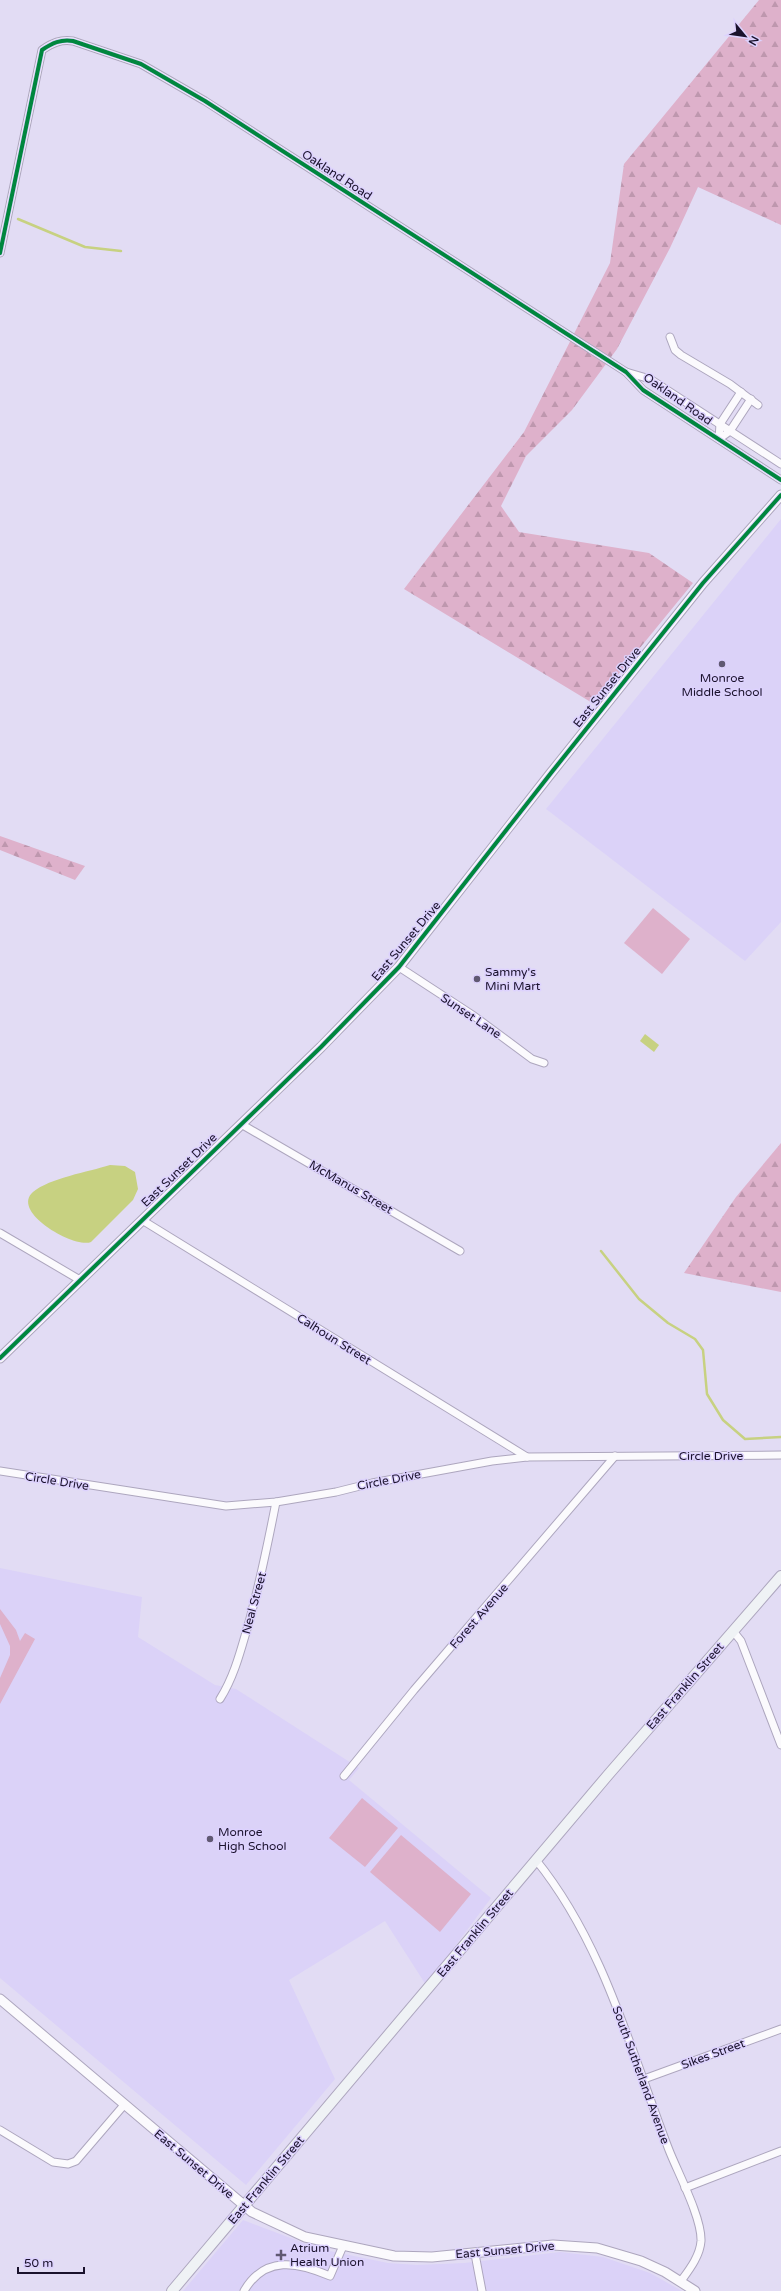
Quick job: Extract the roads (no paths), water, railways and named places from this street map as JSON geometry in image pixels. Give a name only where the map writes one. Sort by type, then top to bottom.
[{"type":"main road","name":"East Franklin Street","points":[[172,2291],[536,1860],[781,1576]]},
{"type":"street","name":"Oakland Road","points":[[0,253],[42,50],[51,44],[65,40],[74,41],[141,64],[205,101],[626,372],[643,390],[781,480]]},
{"type":"street","points":[[670,337],[675,350],[681,355],[741,392],[758,405]]},
{"type":"street","name":"Oakland Road","points":[[626,372],[650,379],[781,464]]},
{"type":"street","points":[[719,439],[720,424],[741,392]]},
{"type":"street","points":[[719,439],[730,431],[751,399]]},
{"type":"street","name":"East Sunset Drive","points":[[0,1358],[241,1124],[399,967],[551,773],[703,583],[781,495]]},
{"type":"street","name":"Sunset Lane","points":[[399,967],[474,1016],[532,1059],[544,1063]]},
{"type":"street","name":"McManus Street","points":[[241,1124],[460,1251]]},
{"type":"street","name":"Calhoun Street","points":[[142,1220],[527,1457]]},
{"type":"street","points":[[0,1233],[80,1280]]},
{"type":"street","name":"Forest Avenue","points":[[344,1776],[414,1690],[615,1456]]},
{"type":"street","name":"Circle Drive","points":[[0,1471],[226,1506],[276,1502],[492,1461],[527,1457],[781,1456]]},
{"type":"street","name":"Neal Street","points":[[220,1699],[231,1681],[240,1656],[262,1574],[276,1502]]},
{"type":"street","points":[[733,1631],[741,1641],[781,1745]]},
{"type":"street","name":"South Sutherland Avenue","points":[[536,1860],[580,1926],[629,2036],[663,2134],[685,2188],[701,2240],[692,2264],[681,2281]]},
{"type":"street","name":"East Sunset Drive","points":[[0,1999],[244,2206],[266,2220],[305,2237],[394,2256],[432,2257],[475,2254],[553,2244],[597,2248],[641,2261],[681,2281]]},
{"type":"street","name":"Sikes Street","points":[[644,2079],[781,2029]]},
{"type":"street","points":[[0,2130],[53,2162],[68,2164],[76,2160],[124,2105]]},
{"type":"street","points":[[685,2188],[781,2151]]},
{"type":"street","points":[[244,2291],[255,2277],[280,2264],[299,2264],[330,2276],[343,2246]]},
{"type":"street","points":[[475,2254],[482,2291]]},
{"type":"street","points":[[681,2281],[695,2291]]},
{"type":"waterway","points":[[18,219],[85,247],[121,251]]},
{"type":"waterway","points":[[601,1251],[639,1299],[668,1323],[695,1339],[703,1350],[707,1394],[723,1420],[745,1439],[781,1437]]},
{"type":"place","name":"Monroe Middle School","points":[[722,664]]},
{"type":"place","name":"Sammy's Mini Mart","points":[[477,979]]},
{"type":"place","name":"Monroe High School","points":[[210,1839]]},
{"type":"place","name":"Atrium Health Union","points":[[281,2255]]}]
